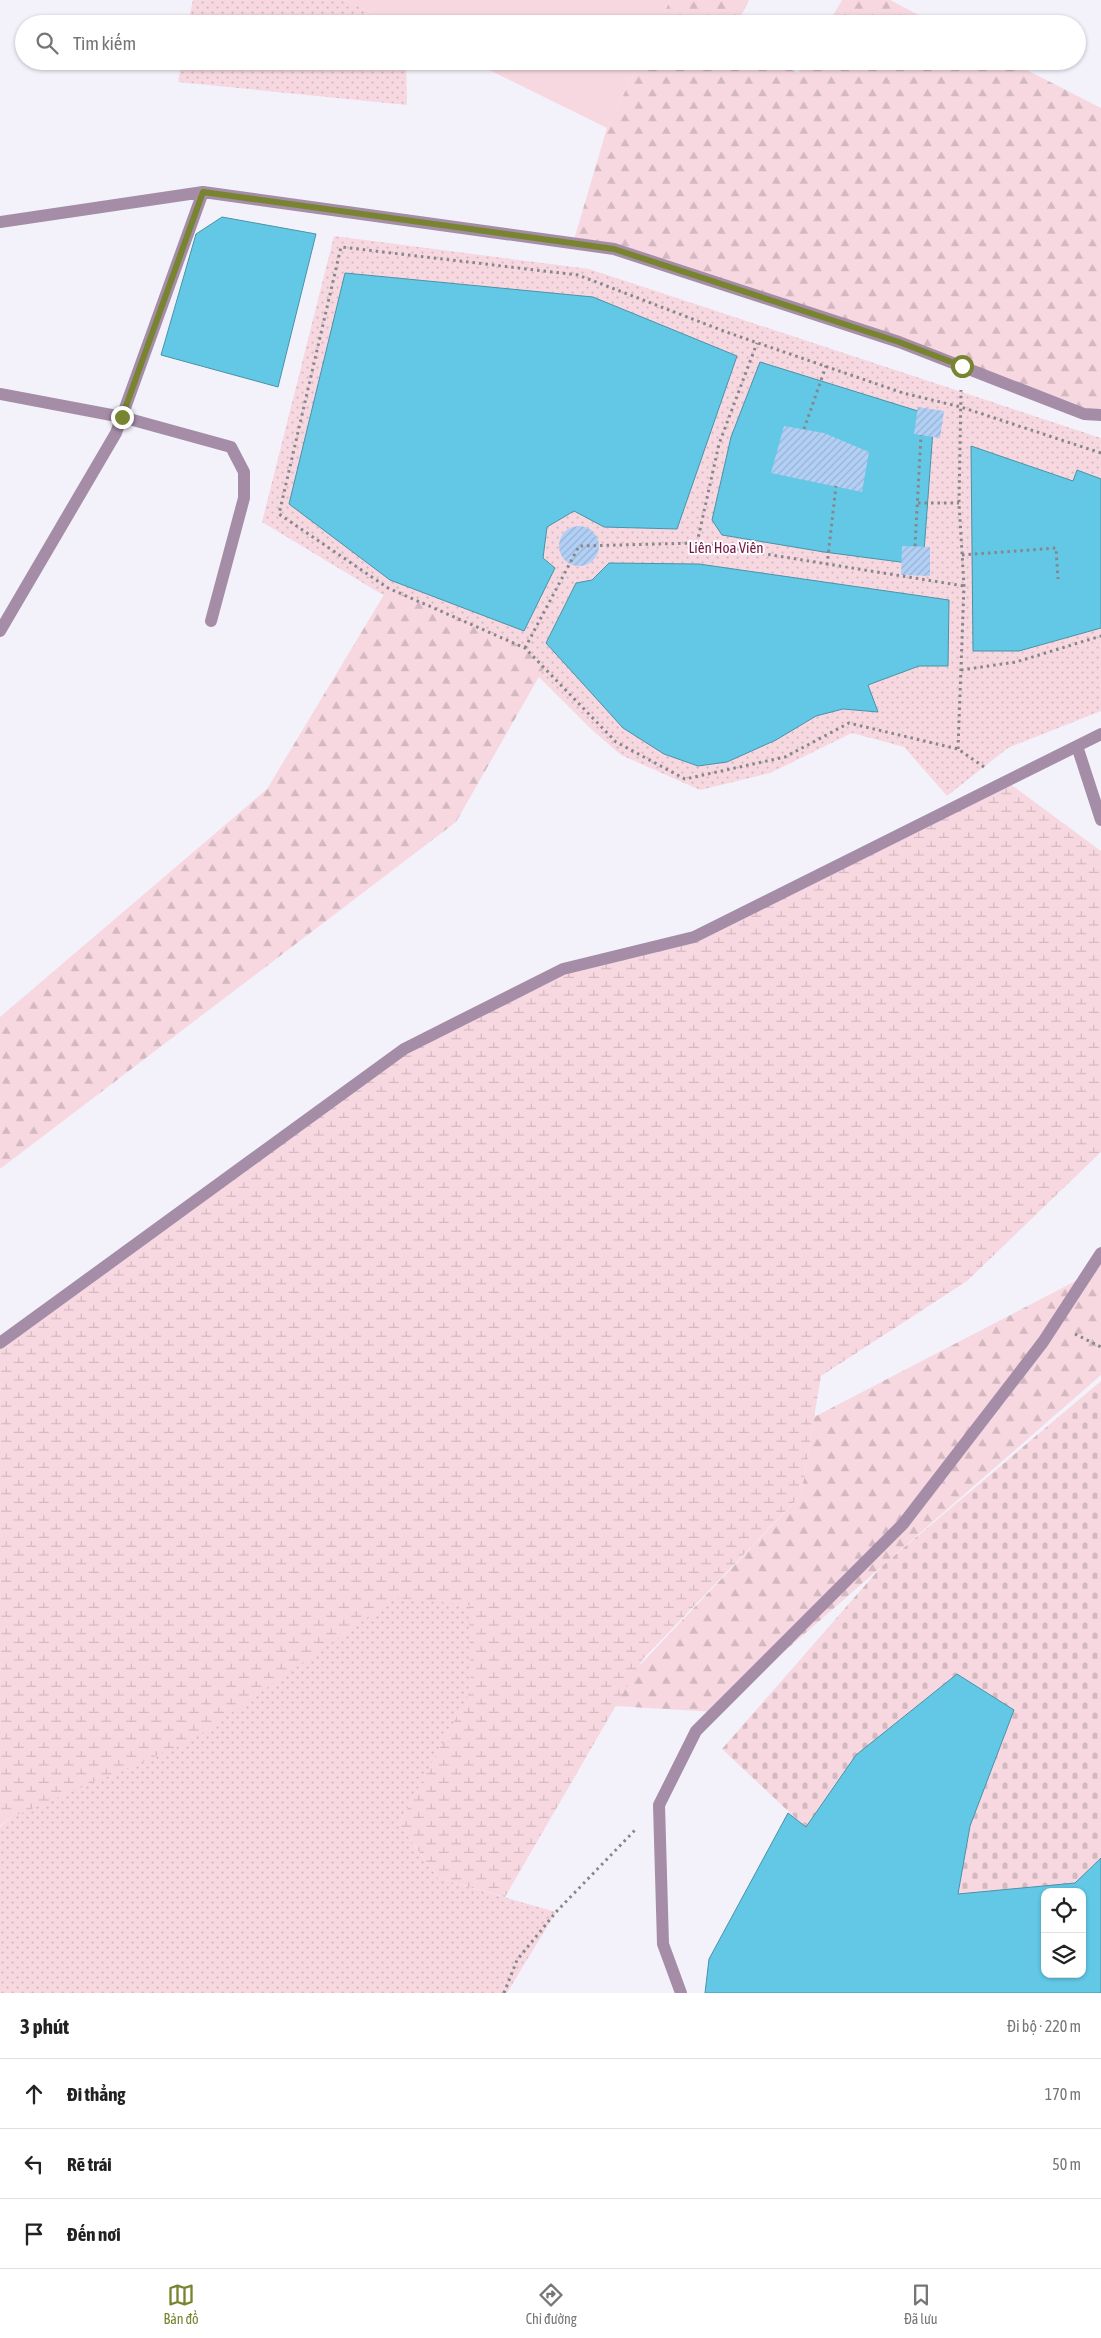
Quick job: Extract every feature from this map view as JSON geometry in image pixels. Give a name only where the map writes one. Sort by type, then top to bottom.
[{"type":"street","points":[[0,222],[203,192],[614,249],[899,342],[1084,414],[1101,415]]},
{"type":"street","points":[[0,631],[116,433],[203,192]]},
{"type":"street","points":[[0,394],[122,417],[231,447],[244,472],[244,498],[211,621]]},
{"type":"street","points":[[0,1343],[404,1049],[563,969],[694,937],[1101,734]]},
{"type":"street","points":[[1077,746],[1101,820]]},
{"type":"street","points":[[681,1993],[663,1944],[659,1805],[696,1731],[903,1524],[1043,1342],[1101,1253]]},
{"type":"path","points":[[1006,781],[958,749],[849,723],[785,757],[685,779],[616,742],[525,648],[388,588],[279,514],[341,247],[578,275],[757,343],[903,393],[961,407],[1101,452]]},
{"type":"path","points":[[697,543],[720,444],[757,343]]},
{"type":"path","points":[[804,429],[826,366]]},
{"type":"path","points":[[958,749],[964,586],[959,503],[962,366]]},
{"type":"path","points":[[916,546],[922,435]]},
{"type":"path","points":[[827,565],[836,486]]},
{"type":"path","points":[[918,502],[959,503]]},
{"type":"path","points":[[525,648],[580,546],[697,543],[964,586]]},
{"type":"path","points":[[962,555],[1056,548],[1058,579]]},
{"type":"path","points":[[961,670],[1016,662],[1101,636]]},
{"type":"path","points":[[1054,1324],[1101,1347]]},
{"type":"path","points":[[504,1993],[517,1960],[556,1912],[659,1805]]},
{"type":"green space","points":[[193,0],[345,0],[376,15],[190,15]]},
{"type":"green space","points":[[345,0],[670,0],[663,15],[376,15]]},
{"type":"green space","points":[[670,0],[749,0],[742,15],[663,15]]},
{"type":"green space","points":[[842,0],[890,0],[919,15],[833,15]]},
{"type":"green space","points":[[180,70],[406,70],[407,105],[178,82]]},
{"type":"green space","points":[[489,70],[636,70],[607,128]]},
{"type":"green space","points":[[636,70],[792,70],[798,73],[800,70],[1027,70],[1101,108],[1101,415],[899,342],[614,249],[573,243],[607,128]]},
{"type":"green space","name":"Liên Hoa Viên","points":[[334,236],[589,269],[1101,438],[1101,711],[1008,748],[947,796],[904,747],[852,733],[770,773],[700,790],[621,755],[592,730],[516,654],[383,595],[262,522]]},
{"type":"green space","points":[[388,588],[525,648],[544,668],[456,822],[0,1169],[0,1017],[267,789]]},
{"type":"green space","points":[[1006,781],[1101,851],[1101,1152],[967,1281],[821,1376],[801,1495],[643,1659],[505,1897],[438,1878],[399,1824],[471,1690],[469,1605],[395,1598],[191,1741],[10,1818],[0,1826],[0,1345],[404,1049],[563,969],[694,937]]},
{"type":"green space","points":[[1101,1257],[1101,1375],[715,1712],[615,1706],[637,1668],[801,1495],[814,1417],[1087,1275]]},
{"type":"green space","points":[[1101,1381],[1101,1858],[1075,1883],[958,1895],[970,1826],[1012,1715],[856,1755],[806,1828],[722,1749],[881,1567]]},
{"type":"green space","points":[[410,1587],[470,1605],[472,1690],[399,1824],[438,1878],[556,1912],[507,1993],[0,1993],[0,1827],[10,1818]]},
{"type":"water","points":[[222,217],[316,234],[278,387],[161,355],[196,234]]},
{"type":"water","points":[[345,273],[593,297],[737,356],[677,529],[604,527],[574,511],[547,527],[543,558],[555,568],[524,631],[390,580],[289,504]]},
{"type":"water","points":[[760,362],[934,416],[923,565],[824,552],[722,535],[712,520],[731,437]]},
{"type":"water","points":[[971,446],[1073,481],[1077,470],[1101,479],[1101,628],[1019,651],[973,651]]},
{"type":"water","points":[[609,563],[699,564],[949,600],[948,666],[919,666],[868,685],[878,712],[843,709],[816,716],[776,740],[727,762],[698,766],[664,754],[623,728],[546,643],[576,583],[592,580]]},
{"type":"water","points":[[957,1674],[1014,1710],[970,1826],[958,1894],[1075,1883],[1101,1858],[1101,1993],[705,1993],[709,1959],[788,1813],[806,1827],[856,1755]]},
{"type":"building","points":[[918,407],[944,411],[940,438],[914,434]]},
{"type":"building","points":[[784,426],[824,433],[869,452],[862,492],[771,473]]},
{"type":"building","points":[[583,526],[590,529],[596,535],[599,546],[598,554],[590,563],[583,566],[575,566],[568,563],[560,554],[559,542],[562,535],[571,527]]},
{"type":"building","points":[[902,546],[930,547],[930,576],[901,575]]},
{"type":"route","points":[[122,417],[203,192],[614,249],[899,342],[962,366]]}]
